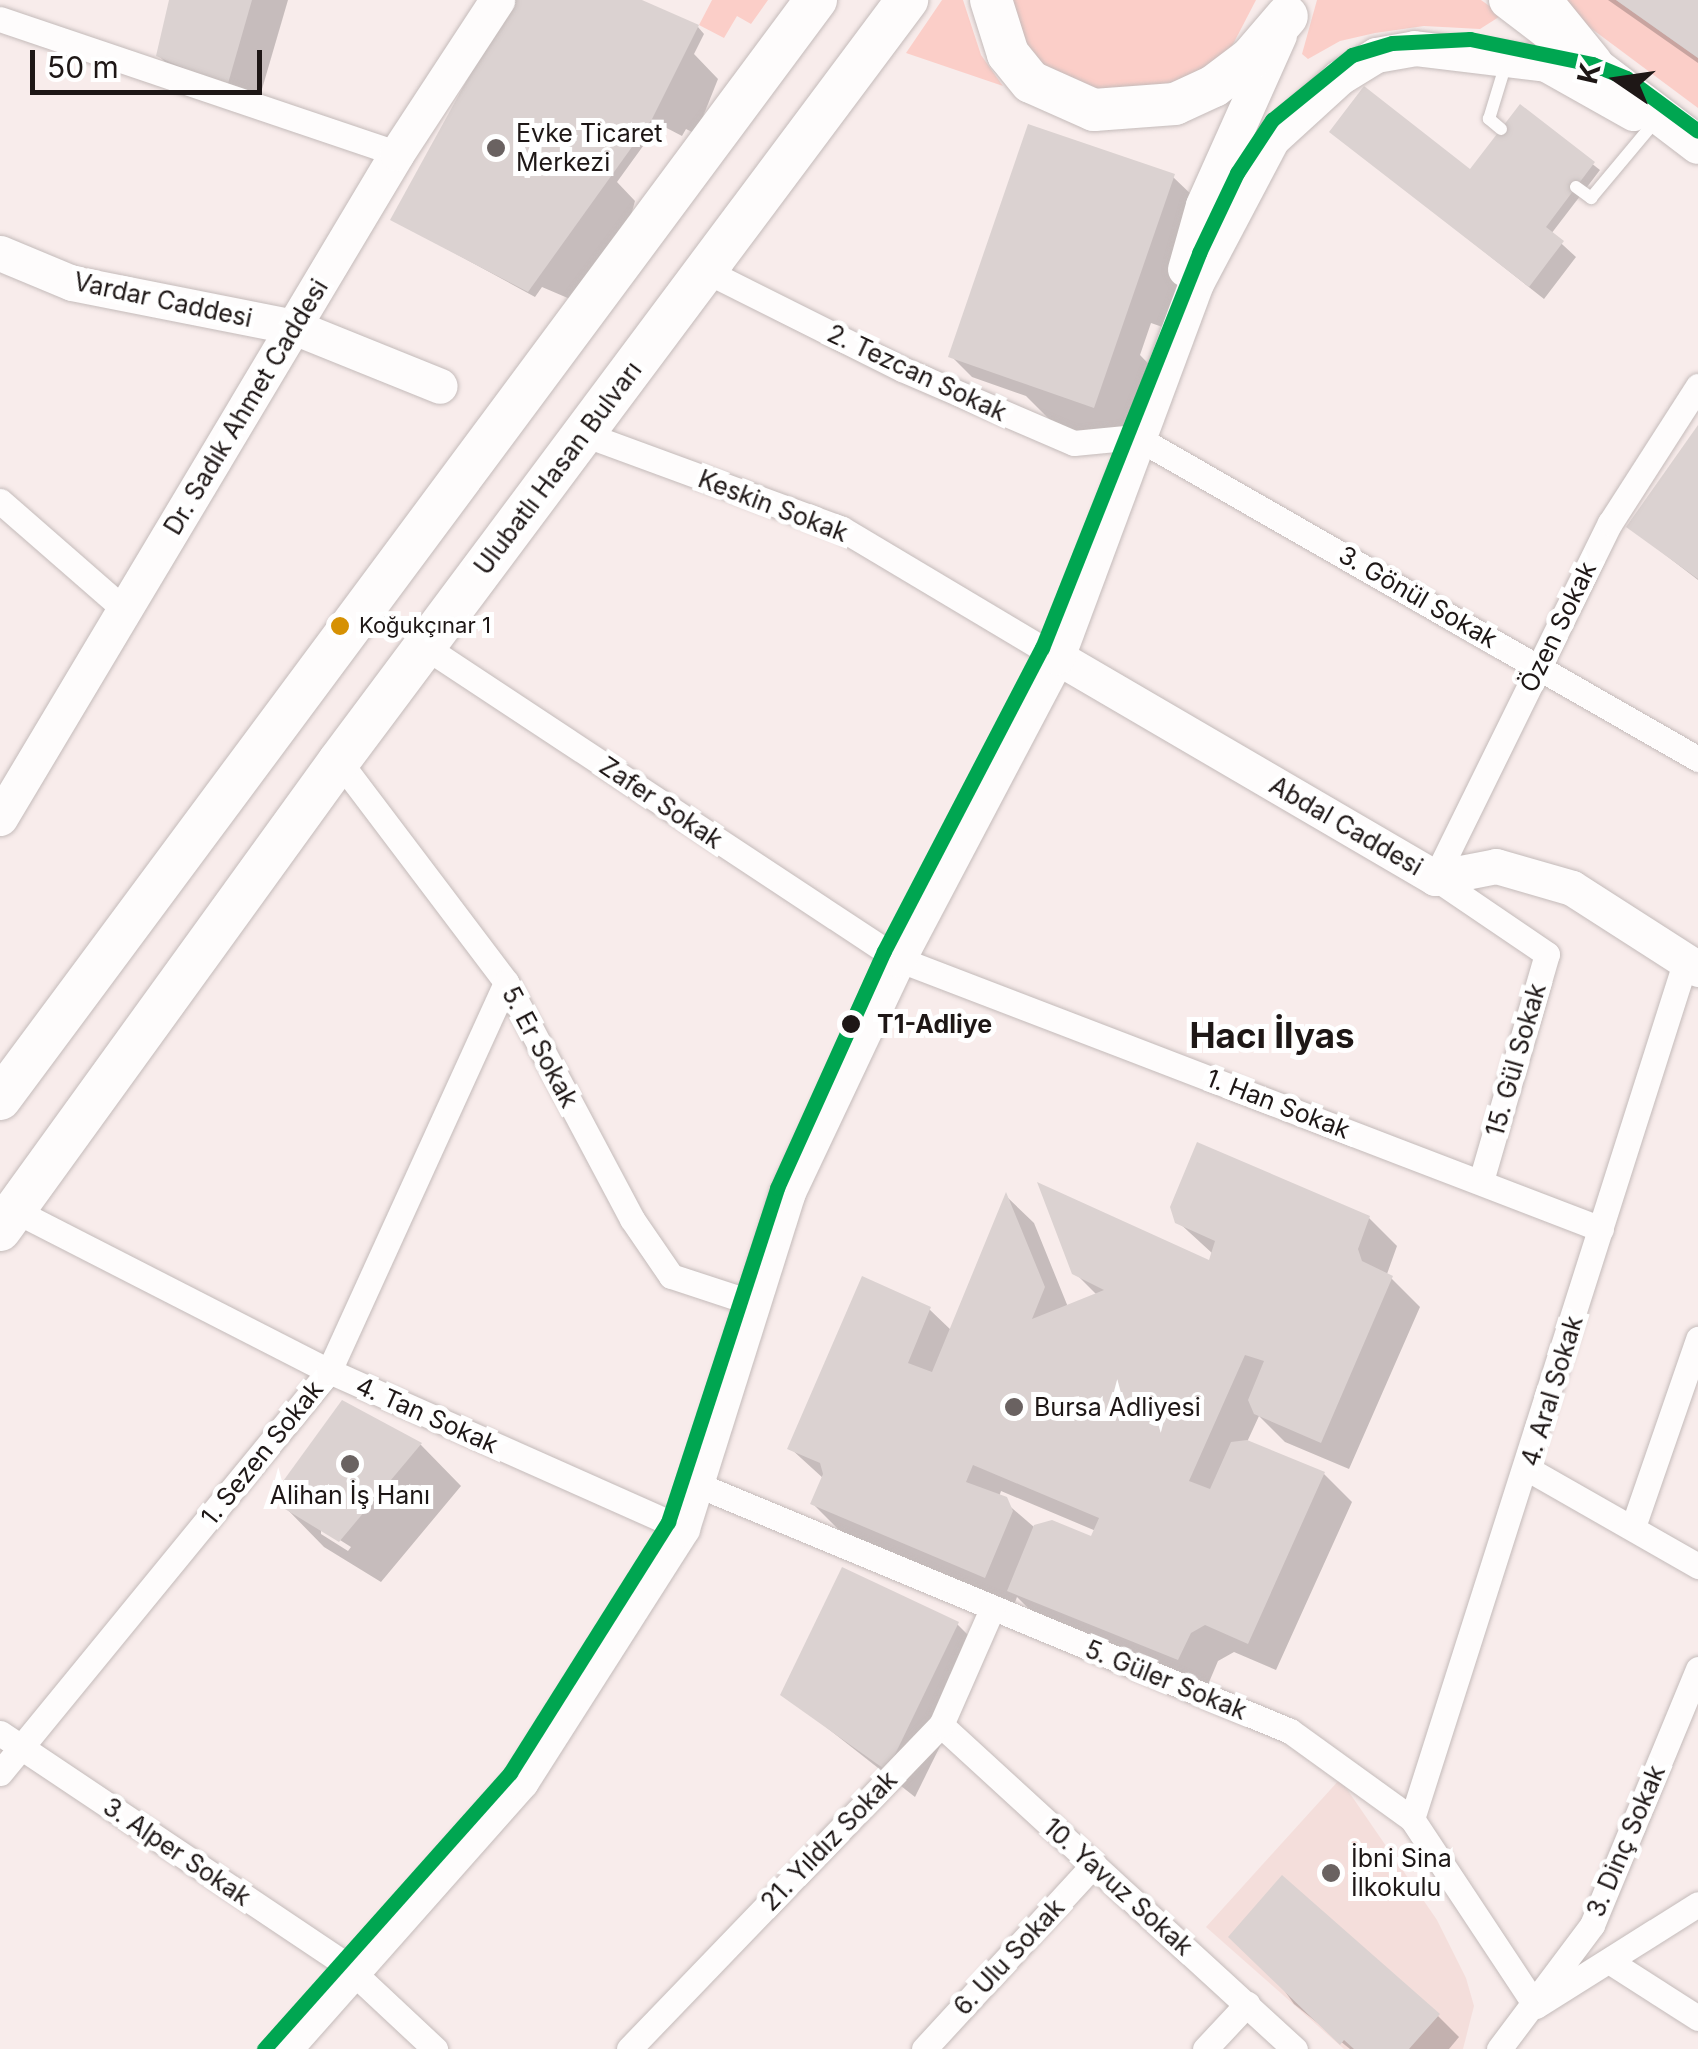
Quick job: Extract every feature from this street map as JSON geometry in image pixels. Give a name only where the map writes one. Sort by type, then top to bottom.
[{"type":"highway","points":[[0,1099],[816,0]]},
{"type":"highway","name":"Ulubatlı Hasan Bulvarı","points":[[8,1220],[338,761],[907,0]]},
{"type":"highway","points":[[991,0],[1008,54],[1031,82],[1094,110],[1175,104],[1214,86],[1251,58],[1289,8]]},
{"type":"highway","points":[[1540,0],[1592,64]]},
{"type":"main road","name":"Dr. Sadık Ahmet Caddesi","points":[[0,818],[397,154],[497,0]]},
{"type":"main road","points":[[1508,0],[1698,145]]},
{"type":"main road","points":[[1159,372],[1203,205],[1289,8]]},
{"type":"main road","points":[[284,2049],[521,1780],[682,1528],[786,1194],[898,959],[1058,657],[1159,372],[1232,208],[1272,139],[1305,104],[1376,56],[1414,48],[1508,55],[1584,82],[1698,154]]},
{"type":"main road","name":"Vardar Caddesi","points":[[0,253],[72,284],[294,327],[440,386]]},
{"type":"main road","name":"Abdal Caddesi","points":[[1058,657],[1435,878],[1496,866],[1572,888],[1692,965]]},
{"type":"street","points":[[0,19],[397,154]]},
{"type":"street","name":"2. Tezcan Sokak","points":[[706,271],[902,370],[1074,443],[1136,437]]},
{"type":"street","name":"Özen Sokak","points":[[1435,878],[1610,522],[1698,386]]},
{"type":"street","name":"Keskin Sokak","points":[[584,434],[842,529],[1058,657]]},
{"type":"street","name":"3. Gönül Sokak","points":[[1136,437],[1698,759]]},
{"type":"street","points":[[3,510],[126,610]]},
{"type":"street","name":"Zafer Sokak","points":[[424,646],[898,959]]},
{"type":"street","name":"5. Er Sokak","points":[[338,761],[506,982],[632,1218],[671,1276],[753,1303]]},
{"type":"street","name":"15. Gül Sokak","points":[[1435,878],[1547,954],[1481,1181]]},
{"type":"street","name":"1. Han Sokak","points":[[898,959],[1601,1229]]},
{"type":"street","name":"4. Aral Sokak","points":[[1412,1819],[1528,1469],[1601,1229],[1692,965]]},
{"type":"street","name":"1. Sezen Sokak","points":[[0,1774],[10,1740],[329,1371],[506,982]]},
{"type":"street","name":"4. Tan Sokak","points":[[8,1220],[329,1371],[682,1528]]},
{"type":"street","points":[[1634,1524],[1698,1338]]},
{"type":"street","points":[[1528,1469],[1634,1524],[1698,1566]]},
{"type":"street","name":"5. Güler Sokak","points":[[696,1484],[1290,1731],[1412,1819],[1536,2006]]},
{"type":"street","name":"21. Yıldız Sokak","points":[[629,2049],[941,1725],[992,1609]]},
{"type":"street","name":"3. Dinç Sokak","points":[[1499,2049],[1536,2006],[1592,1925],[1698,1669]]},
{"type":"street","name":"10. Yavuz Sokak","points":[[941,1725],[1294,2049]]},
{"type":"street","name":"3. Alper Sokak","points":[[10,1740],[352,1971],[434,2049]]},
{"type":"street","name":"6. Ulu Sokak","points":[[924,2049],[1094,1864]]},
{"type":"street","points":[[1536,2006],[1612,1963],[1698,1904]]},
{"type":"street","points":[[1612,1963],[1698,2018]]},
{"type":"street","points":[[1205,2049],[1246,2004]]},
{"type":"lane","points":[[1502,129],[1489,120],[1508,55]]},
{"type":"lane","points":[[1576,186],[1591,198],[1652,125]]},
{"type":"shaded area","points":[[712,0],[768,0],[751,24],[737,16],[724,38],[699,25]]},
{"type":"shaded area","points":[[942,0],[963,0],[981,55],[1003,86],[906,53]]},
{"type":"shaded area","points":[[1003,0],[1256,0],[1229,52],[1197,76],[1125,93],[1084,88],[1046,70],[1018,37]]},
{"type":"shaded area","points":[[1317,0],[1481,0],[1502,15],[1480,29],[1424,26],[1375,33],[1340,41],[1308,59],[1302,54]]},
{"type":"shaded area","points":[[1553,0],[1616,0],[1698,58],[1698,108]]},
{"type":"shaded area","name":"İbni Sina İlkokulu","points":[[1340,1779],[1437,1920],[1466,1978],[1474,2006],[1463,2049],[1344,2049],[1206,1927]]},
{"type":"building","points":[[169,0],[252,0],[227,87],[156,56]]},
{"type":"building","points":[[511,0],[642,0],[699,25],[652,119],[528,292],[390,220]]},
{"type":"building","points":[[1616,0],[1698,0],[1698,58]]},
{"type":"building","points":[[1364,86],[1470,169],[1520,104],[1595,162],[1546,227],[1564,241],[1529,287],[1329,132]]},
{"type":"building","points":[[1028,124],[1175,174],[1094,408],[948,357]]},
{"type":"building","points":[[1698,425],[1698,579],[1626,527]]},
{"type":"building","name":"Bursa Adliyesi","points":[[1197,1142],[1370,1216],[1358,1249],[1362,1261],[1393,1276],[1321,1443],[1254,1414],[1248,1400],[1264,1361],[1245,1355],[1189,1481],[1210,1489],[1231,1442],[1247,1440],[1325,1472],[1248,1644],[1205,1625],[1191,1633],[1178,1660],[1007,1591],[1034,1525],[1052,1520],[1091,1536],[1099,1518],[973,1465],[966,1482],[1007,1497],[1013,1511],[985,1578],[810,1504],[823,1474],[820,1463],[787,1449],[862,1276],[931,1307],[908,1363],[932,1372],[1006,1192],[1045,1287],[1032,1319],[1104,1290],[1072,1274],[1037,1182],[1209,1260],[1215,1241],[1175,1223],[1170,1207]]},
{"type":"building","name":"Alihan İş Hanı","points":[[342,1400],[422,1443],[339,1542],[280,1506],[281,1484]]},
{"type":"building","points":[[842,1567],[959,1622],[887,1771],[780,1695]]},
{"type":"building","name":"İbni Sina İlkokulu","points":[[1282,1875],[1440,2014],[1409,2049],[1354,2049],[1344,2040],[1340,2045],[1228,1937]]},
{"type":"transit line","points":[[264,2049],[510,1773],[668,1522],[777,1188],[884,951],[1042,648],[1199,253],[1237,173],[1272,120],[1352,55],[1392,43],[1470,39],[1592,64],[1626,78],[1698,131]]},
{"type":"place","name":"Evke Ticaret Merkezi","points":[[496,148]]},
{"type":"place","name":"Koğukçınar 1","points":[[340,626]]},
{"type":"place","name":"T1-Adliye","points":[[851,1024]]},
{"type":"place","name":"Bursa Adliyesi","points":[[1014,1407]]},
{"type":"place","name":"Alihan İş Hanı","points":[[350,1464]]},
{"type":"place","name":"İbni Sina İlkokulu","points":[[1331,1873]]},
{"type":"district","name":"Hacı İlyas","points":[[1272,1035]]}]
